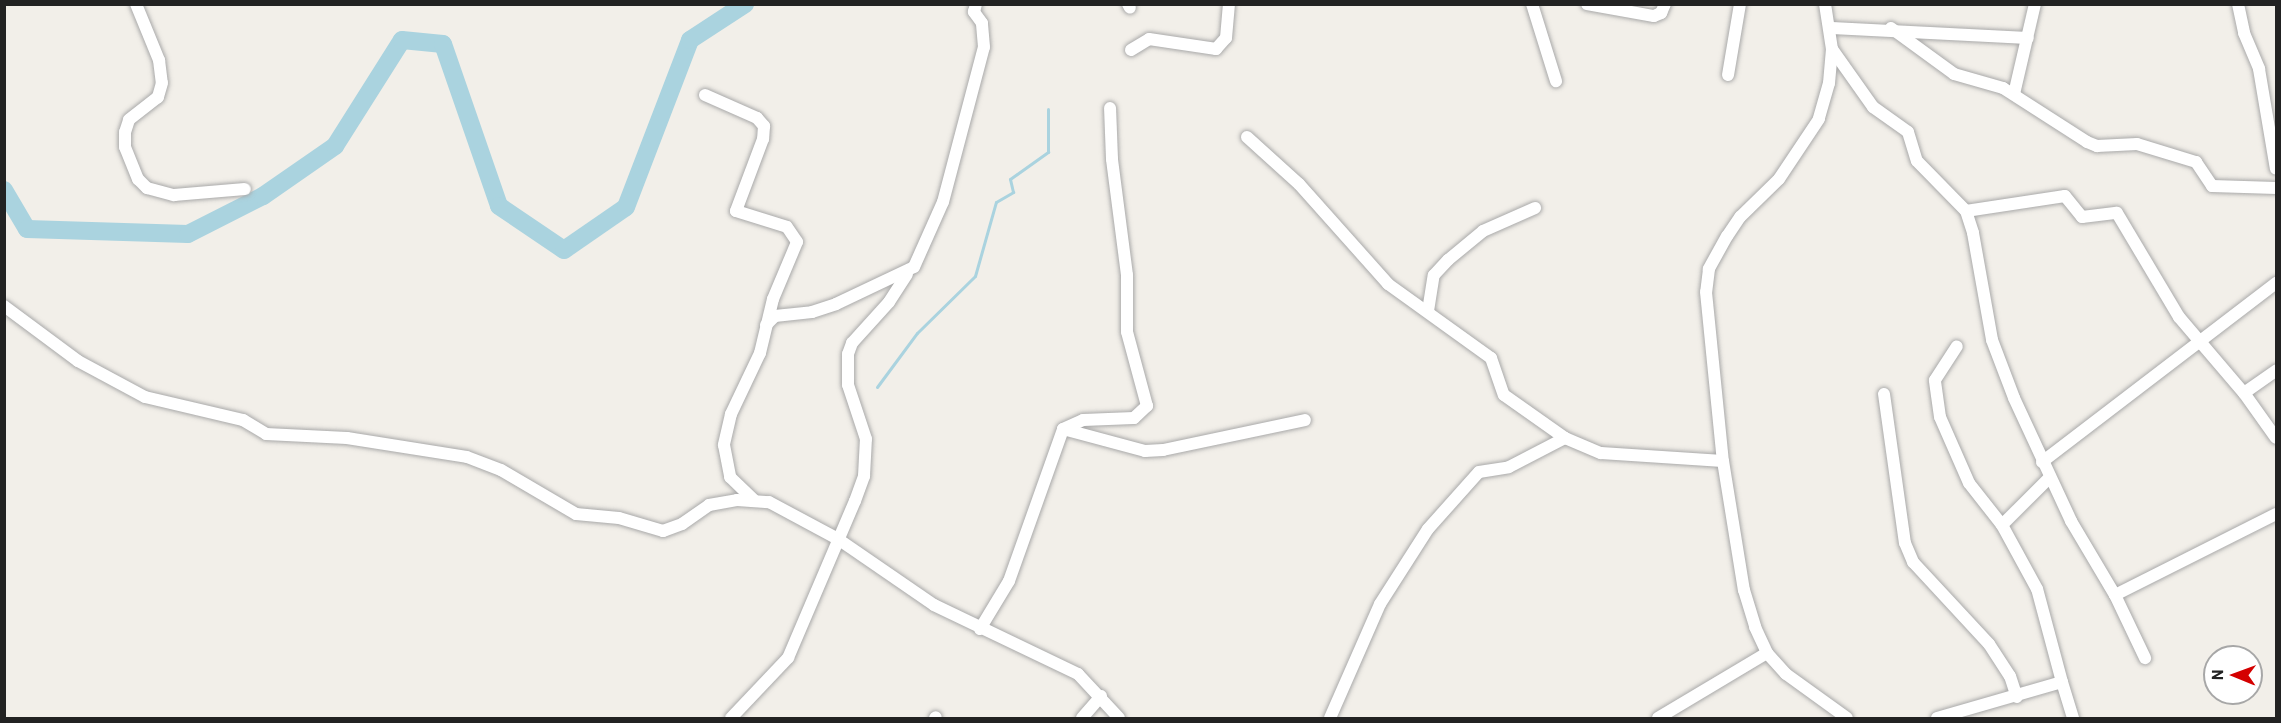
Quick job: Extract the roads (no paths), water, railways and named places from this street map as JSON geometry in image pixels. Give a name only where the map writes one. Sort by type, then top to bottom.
[{"type":"street","points":[[136,4],[159,60],[162,82],[158,97],[129,120],[125,132],[125,147],[138,179],[147,188],[174,195],[244,189]]},
{"type":"street","points":[[731,718],[788,658],[864,476],[866,459],[861,416],[848,385],[848,354],[852,343],[889,302],[933,230],[943,202],[984,47],[982,23],[974,12],[976,4]]},
{"type":"street","points":[[1131,50],[1149,39],[1216,49],[1226,38],[1229,4]]},
{"type":"street","points":[[1532,4],[1556,81]]},
{"type":"street","points":[[1587,4],[1654,16],[1661,13],[1665,4]]},
{"type":"street","points":[[1728,75],[1740,4]]},
{"type":"street","points":[[1825,4],[1832,28],[1832,49],[1829,83],[1819,119],[1779,179],[1740,217],[1709,269],[1706,292],[1723,461],[1744,590],[1767,653],[1786,675],[1847,718]]},
{"type":"street","points":[[2014,94],[2035,4]]},
{"type":"street","points":[[2238,4],[2244,33],[2259,69],[2277,169]]},
{"type":"street","points":[[1832,28],[1891,28],[2028,38]]},
{"type":"street","points":[[1891,28],[1954,74],[2014,94],[2097,146],[2136,144],[2196,162],[2212,186],[2277,188]]},
{"type":"street","points":[[1832,49],[1873,107],[1908,132],[1917,161],[1966,211],[1973,233],[1992,340],[2042,462],[2091,559],[2115,595],[2145,658]]},
{"type":"street","points":[[705,94],[757,118],[764,126],[763,139],[736,211],[787,227],[797,242],[765,326],[760,353],[731,414],[724,445],[730,477],[754,500]]},
{"type":"street","points":[[980,629],[1009,581],[1064,429],[1083,420],[1134,418],[1147,406],[1127,332],[1127,275],[1113,171],[1110,108]]},
{"type":"street","points":[[1247,137],[1299,184],[1388,284],[1491,358],[1504,395],[1565,438],[1601,453],[1723,461]]},
{"type":"street","points":[[1966,211],[2065,196],[2082,217],[2117,213],[2179,317],[2244,393],[2277,438]]},
{"type":"street","points":[[1428,311],[1434,275],[1448,260],[1483,231],[1535,208]]},
{"type":"street","points":[[765,326],[776,316],[820,310],[907,274]]},
{"type":"street","points":[[2042,462],[2277,283]]},
{"type":"street","points":[[4,306],[78,361],[145,397],[243,420],[266,434],[347,438],[476,460],[501,470],[576,514],[619,518],[663,531],[682,524],[709,505],[754,500],[769,502],[838,539],[934,605],[1077,674],[1101,696],[1119,718]]},
{"type":"street","points":[[1957,346],[1935,380],[1940,417],[1969,483],[2002,525],[2037,590],[2073,718]]},
{"type":"street","points":[[2244,393],[2277,371]]},
{"type":"street","points":[[1884,394],[1905,543],[1913,562],[1989,644],[2010,676],[2017,697]]},
{"type":"street","points":[[1064,429],[1145,450],[1163,450],[1305,420]]},
{"type":"street","points":[[1330,718],[1380,604],[1428,529],[1479,472],[1509,467],[1565,438]]},
{"type":"street","points":[[2002,525],[2050,477]]},
{"type":"street","points":[[2115,595],[2277,514]]},
{"type":"street","points":[[1658,718],[1767,653]]},
{"type":"street","points":[[1937,718],[2017,697],[2062,682]]},
{"type":"street","points":[[1082,718],[1101,696]]},
{"type":"waterway","points":[[4,190],[27,229],[188,234],[263,196],[335,146],[402,40],[443,44],[499,206],[564,250],[626,207],[690,40],[745,4]]},
{"type":"waterway","points":[[877,387],[917,333],[975,276],[996,202],[1013,192],[1010,179],[1048,152],[1048,109]]}]
